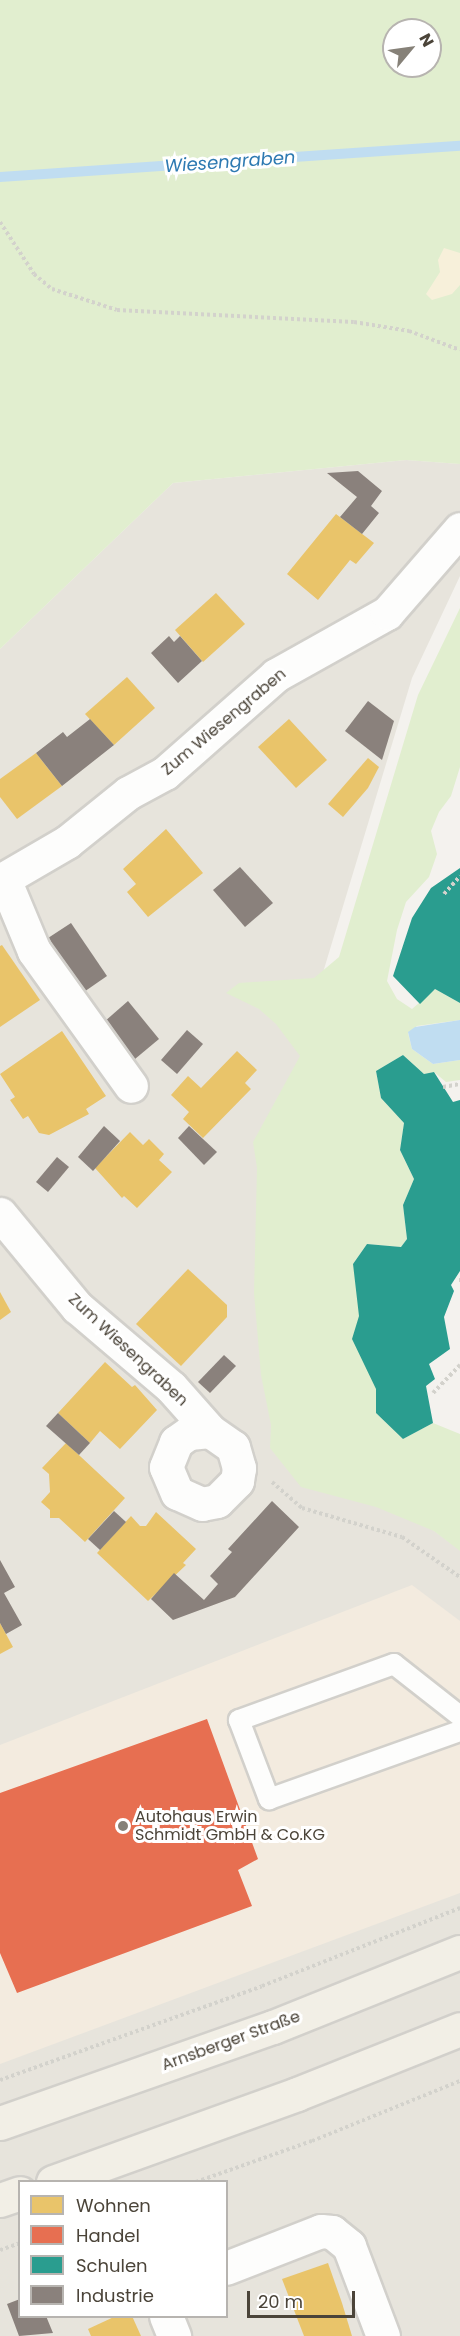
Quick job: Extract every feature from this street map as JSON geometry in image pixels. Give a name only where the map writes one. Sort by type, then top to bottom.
[{"type":"main road","name":"Arnsberger Straße","points":[[0,2123],[273,2027],[460,1952]]},
{"type":"main road","points":[[55,2180],[297,2094],[460,2029]]},
{"type":"main road","points":[[0,2200],[18,2194]]},
{"type":"street","name":"Zum Wiesengraben","points":[[131,1086],[34,951],[2,880],[67,842],[128,793],[165,773],[276,675],[387,613],[460,529]]},
{"type":"street","name":"Zum Wiesengraben","points":[[0,1214],[77,1307],[171,1387],[210,1431],[223,1437],[236,1453]]},
{"type":"street","points":[[210,1431],[189,1433],[169,1453],[166,1467],[177,1493],[202,1504],[228,1494],[237,1481],[236,1453]]},
{"type":"street","points":[[228,2267],[321,2231],[332,2232],[349,2246],[384,2336]]},
{"type":"street","points":[[167,2318],[174,2336]]},
{"type":"lane","points":[[460,1716],[394,1664],[239,1720],[269,1799],[460,1731]]},
{"type":"path","points":[[0,222],[34,274],[52,289],[117,310],[354,322],[409,331],[460,350]]},
{"type":"path","points":[[444,894],[460,876]]},
{"type":"path","points":[[443,1087],[459,1085]]},
{"type":"path","points":[[433,1393],[460,1365]]},
{"type":"path","points":[[236,1453],[302,1508],[402,1538],[460,1577]]},
{"type":"path","points":[[0,2080],[262,1986],[460,1908]]},
{"type":"path","points":[[199,2180],[312,2141],[460,2081]]},
{"type":"path","points":[[0,2250],[18,2244]]},
{"type":"shaded area","points":[[406,460],[460,464],[460,576],[412,678],[302,1042],[281,1417],[460,1550],[460,2336],[0,2336],[0,649],[173,483]]},
{"type":"shaded area","points":[[412,1585],[460,1621],[460,1893],[0,2064],[0,1745]]},
{"type":"green space","points":[[0,0],[460,0],[460,464],[406,460],[173,483],[0,649]]},
{"type":"green space","points":[[460,608],[460,767],[451,796],[439,812],[431,831],[437,854],[429,877],[406,902],[397,930],[387,981],[397,999],[412,1009],[435,989],[460,1003],[460,1020],[417,1026],[408,1033],[412,1049],[433,1064],[460,1060],[460,1080],[446,1082],[434,1072],[424,1074],[403,1055],[376,1071],[381,1098],[404,1123],[400,1150],[414,1179],[403,1205],[407,1239],[401,1247],[367,1244],[353,1264],[376,1389],[376,1413],[403,1439],[433,1423],[460,1434],[460,1551],[434,1531],[376,1507],[301,1487],[270,1448],[271,1425],[261,1375],[254,1293],[257,1168],[253,1142],[300,1056],[276,1024],[259,1009],[226,993],[239,983],[314,978],[339,957],[418,695]]},
{"type":"sand","points":[[444,248],[460,253],[460,285],[452,294],[432,300],[426,294],[440,272],[438,260]]},
{"type":"water","points":[[460,1020],[460,1060],[433,1064],[412,1049],[408,1032],[415,1027]]},
{"type":"building: Wohnen","points":[[336,514],[374,543],[356,564],[350,560],[318,600],[287,574]]},
{"type":"building: Wohnen","points":[[216,593],[245,624],[203,662],[175,630]]},
{"type":"building: Wohnen","points":[[127,677],[155,708],[114,745],[85,714]]},
{"type":"building: Wohnen","points":[[289,719],[327,760],[296,788],[258,747]]},
{"type":"building: Wohnen","points":[[36,753],[62,786],[17,819],[0,797],[0,779]]},
{"type":"building: Wohnen","points":[[368,758],[379,767],[368,788],[343,817],[328,804]]},
{"type":"building: Wohnen","points":[[166,829],[203,873],[148,917],[127,892],[136,884],[123,869]]},
{"type":"building: Wohnen","points":[[2,945],[40,1000],[0,1027],[0,946]]},
{"type":"building: Wohnen","points":[[62,1031],[106,1096],[86,1109],[89,1114],[49,1135],[39,1133],[28,1116],[23,1119],[10,1100],[15,1097],[0,1074]]},
{"type":"building: Wohnen","points":[[237,1051],[257,1070],[245,1083],[251,1089],[203,1138],[183,1119],[189,1112],[171,1095],[188,1076],[201,1088]]},
{"type":"building: Wohnen","points":[[130,1132],[143,1145],[149,1139],[164,1154],[159,1160],[172,1172],[137,1208],[124,1196],[122,1198],[95,1168]]},
{"type":"building: Wohnen","points":[[188,1269],[227,1305],[227,1317],[181,1366],[136,1324]]},
{"type":"building: Wohnen","points":[[0,1292],[11,1312],[0,1320]]},
{"type":"building: Wohnen","points":[[105,1362],[132,1387],[135,1385],[157,1410],[120,1449],[100,1431],[90,1443],[58,1413]]},
{"type":"building: Wohnen","points":[[66,1443],[125,1498],[85,1542],[59,1518],[50,1518],[50,1510],[41,1502],[50,1492],[49,1474],[42,1468]]},
{"type":"building: Wohnen","points":[[156,1512],[196,1549],[183,1563],[186,1565],[148,1601],[97,1553],[131,1516],[140,1526],[146,1526]]},
{"type":"building: Wohnen","points":[[0,1623],[13,1647],[0,1654]]},
{"type":"building: Wohnen","points":[[328,2263],[352,2336],[304,2336],[282,2279]]},
{"type":"building: Wohnen","points":[[112,2318],[133,2318],[141,2336],[91,2336],[88,2329]]},
{"type":"building: Handel","name":"Autohaus Erwin Schmidt GmbH & Co.KG","points":[[207,1719],[258,1859],[238,1870],[252,1906],[17,1993],[0,1953],[0,1793]]},
{"type":"building: Schulen","points":[[460,868],[460,1003],[435,989],[420,1004],[393,976],[412,918],[431,888]]},
{"type":"building: Schulen","points":[[403,1055],[424,1074],[434,1072],[453,1102],[460,1100],[460,1271],[451,1285],[454,1291],[444,1317],[450,1349],[429,1364],[435,1379],[426,1386],[433,1423],[403,1439],[376,1413],[376,1389],[352,1339],[359,1316],[353,1264],[367,1244],[401,1247],[407,1239],[403,1205],[414,1179],[400,1150],[404,1123],[381,1098],[376,1071]]},
{"type":"building: Industrie","points":[[358,471],[382,491],[371,506],[379,513],[362,534],[340,517],[357,497],[327,473]]},
{"type":"building: Industrie","points":[[169,636],[174,642],[180,636],[202,661],[178,683],[151,653]]},
{"type":"building: Industrie","points":[[368,701],[394,721],[382,760],[345,731]]},
{"type":"building: Industrie","points":[[90,719],[114,745],[62,786],[36,753],[63,732],[67,737]]},
{"type":"building: Industrie","points":[[240,867],[273,903],[245,927],[213,890]]},
{"type":"building: Industrie","points":[[71,923],[107,976],[81,994],[45,940]]},
{"type":"building: Industrie","points":[[128,1001],[159,1039],[135,1059],[104,1022]]},
{"type":"building: Industrie","points":[[187,1030],[203,1044],[177,1074],[161,1060]]},
{"type":"building: Industrie","points":[[104,1126],[120,1141],[93,1171],[78,1157]]},
{"type":"building: Industrie","points":[[189,1126],[217,1152],[204,1165],[178,1138]]},
{"type":"building: Industrie","points":[[57,1157],[69,1167],[48,1192],[36,1182]]},
{"type":"building: Industrie","points":[[224,1355],[236,1366],[210,1393],[198,1382]]},
{"type":"building: Industrie","points":[[58,1413],[90,1443],[79,1455],[46,1426]]},
{"type":"building: Industrie","points":[[272,1501],[299,1527],[235,1597],[173,1620],[151,1599],[174,1573],[204,1600],[218,1584],[210,1576],[232,1552],[228,1549]]},
{"type":"building: Industrie","points":[[114,1511],[126,1522],[100,1550],[88,1539]]},
{"type":"building: Industrie","points":[[0,1560],[15,1587],[4,1593],[22,1625],[6,1634],[0,1623]]},
{"type":"building: Industrie","points":[[18,2300],[18,2318],[47,2318],[53,2333],[19,2336],[7,2304]]},
{"type":"waterway","name":"Wiesengraben","points":[[0,177],[460,146]]},
{"type":"place","name":"Autohaus Erwin Schmidt GmbH & Co.KG","points":[[123,1826]]}]
